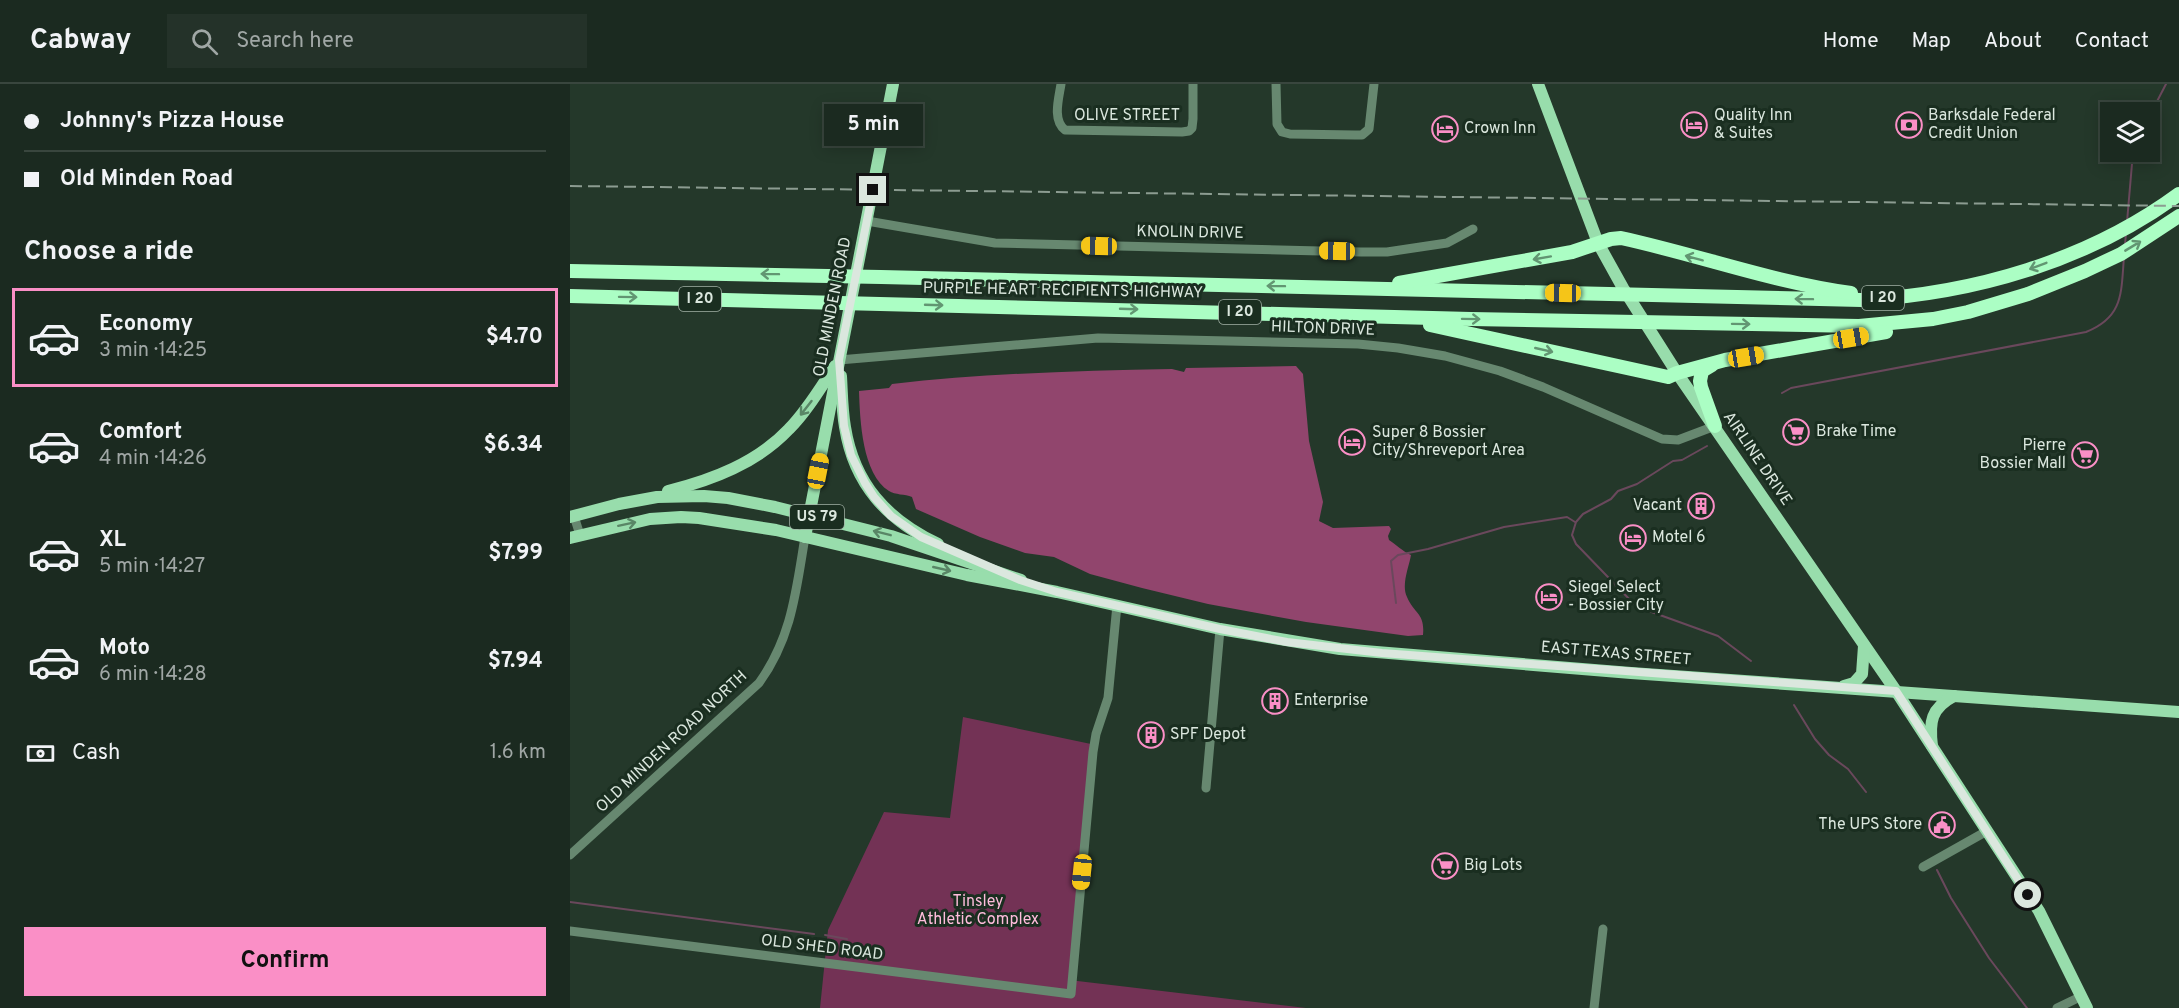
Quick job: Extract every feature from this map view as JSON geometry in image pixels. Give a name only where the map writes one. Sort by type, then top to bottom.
[{"type":"highway","name":"PURPLE HEART RECIPIENTS HIGHWAY","points":[[570,271],[881,276],[1827,300],[1895,297],[1950,290],[2019,273],[2128,227],[2179,194]]},
{"type":"highway","name":"PURPLE HEART RECIPIENTS HIGHWAY","points":[[570,296],[1859,326],[1913,322],[1968,312],[2028,294],[2121,254],[2179,216]]},
{"type":"highway","points":[[1305,287],[1401,282],[1572,252],[1621,238],[1806,285],[1895,297]]},
{"type":"highway","points":[[1363,316],[1445,327],[1668,377],[1677,372],[1725,360],[1914,327],[1968,312]]},
{"type":"highway","points":[[1715,426],[1701,387],[1701,375],[1705,368],[1725,360]]},
{"type":"main road","name":"OLD MINDEN ROAD","points":[[805,537],[893,84]]},
{"type":"main road","name":"AIRLINE DRIVE","points":[[1538,84],[1598,243],[1623,288],[1677,372],[1896,691],[2039,911],[2084,1002]]},
{"type":"main road","points":[[619,504],[698,483],[724,474],[747,461],[789,430],[839,360]]},
{"type":"main road","points":[[839,360],[847,440],[857,470],[874,497],[891,516],[921,537],[1020,580]]},
{"type":"main road","name":"EAST TEXAS STREET","points":[[572,517],[619,504],[657,497],[704,496],[751,501],[891,536],[1057,592]]},
{"type":"main road","name":"EAST TEXAS STREET","points":[[575,537],[650,519],[681,517],[741,523],[999,582],[1057,592],[1287,642],[1382,653],[2179,712]]},
{"type":"main road","points":[[1841,687],[1854,682],[1862,674],[1864,645]]},
{"type":"main road","points":[[1933,747],[1931,728],[1933,715],[1943,703],[1955,696]]},
{"type":"street","name":"OLIVE STREET","points":[[1061,84],[1058,118],[1061,127],[1070,131],[1182,132],[1192,128],[1193,84]]},
{"type":"street","points":[[1276,84],[1277,124],[1282,132],[1355,135],[1366,133],[1370,124],[1374,84]]},
{"type":"street","name":"KNOLIN DRIVE","points":[[867,221],[995,243],[1361,252],[1387,252],[1447,243],[1473,229]]},
{"type":"street","name":"HILTON DRIVE","points":[[839,360],[1098,338],[1358,344],[1436,354],[1500,371],[1537,384],[1662,439],[1678,440],[1715,426]]},
{"type":"street","points":[[572,517],[575,537]]},
{"type":"street","name":"OLD MINDEN ROAD NORTH","points":[[570,855],[759,683],[785,638],[796,596],[805,537]]},
{"type":"street","name":"OLD SHED ROAD","points":[[570,931],[1071,994],[1093,753],[1096,734],[1108,698],[1117,605]]},
{"type":"street","points":[[1206,788],[1220,629]]},
{"type":"street","points":[[1923,867],[1987,831]]},
{"type":"street","points":[[1594,1008],[1603,929]]},
{"type":"street","points":[[2057,1008],[2084,1002]]},
{"type":"green space","name":"Tinsley Athletic Complex","points":[[963,717],[1091,744],[1069,980],[1306,1008],[820,1008],[828,930],[884,812],[950,818]]},
{"type":"shaded area","points":[[1296,366],[1303,374],[1309,441],[1323,502],[1319,521],[1333,528],[1389,526],[1391,529],[1389,540],[1411,555],[1405,592],[1421,618],[1423,635],[1408,636],[1306,622],[1208,604],[1090,574],[1054,557],[1025,553],[980,537],[916,509],[912,497],[891,492],[880,483],[873,472],[864,446],[859,391],[889,388],[892,384],[1032,373],[1172,369],[1184,372],[1186,368]]},
{"type":"waterway","points":[[2157,102],[2166,84]]},
{"type":"waterway","points":[[2127,222],[2132,162]]},
{"type":"waterway","points":[[2125,245],[2126,233]]},
{"type":"waterway","points":[[1782,393],[1791,388],[2086,332],[2108,319],[2114,311],[2121,292],[2124,257]]},
{"type":"waterway","points":[[1707,446],[1682,460],[1673,461],[1637,484],[1618,491],[1611,499],[1583,514],[1576,522],[1572,535],[1576,544],[1633,603],[1646,610],[1718,636],[1751,661]]},
{"type":"waterway","points":[[1396,603],[1391,561],[1398,555],[1428,549],[1504,527],[1567,517],[1575,522]]},
{"type":"waterway","points":[[1794,705],[1815,739],[1829,755],[1848,769],[1866,792]]},
{"type":"waterway","points":[[1937,870],[1951,898],[1989,958],[2027,1008]]},
{"type":"waterway","points":[[570,902],[814,934]]},
{"type":"waterway","points":[[825,935],[847,939]]},
{"type":"railway","points":[[570,186],[2179,206]]},
{"type":"place","name":"Quality Inn & Suites","points":[[1694,125]]},
{"type":"place","name":"Barksdale Federal Credit Union","points":[[1909,125]]},
{"type":"place","name":"Crown Inn","points":[[1445,129]]},
{"type":"place","name":"Brake Time","points":[[1796,432]]},
{"type":"place","name":"Super 8 Bossier City/Shreveport Area","points":[[1352,442]]},
{"type":"place","name":"Pierre Bossier Mall","points":[[2085,455]]},
{"type":"place","name":"Vacant","points":[[1701,506]]},
{"type":"place","name":"Motel 6","points":[[1633,538]]},
{"type":"place","name":"Siegel Select - Bossier City","points":[[1549,597]]},
{"type":"place","name":"Enterprise","points":[[1275,701]]},
{"type":"place","name":"SPF Depot","points":[[1151,735]]},
{"type":"place","name":"The UPS Store","points":[[1942,825]]},
{"type":"place","name":"Big Lots","points":[[1445,866]]},
{"type":"route","points":[[873,190],[839,360],[844,426],[857,470],[874,497],[891,516],[921,537],[1020,580],[1057,592],[1287,642],[1382,653],[1896,691],[2028,895]]}]
